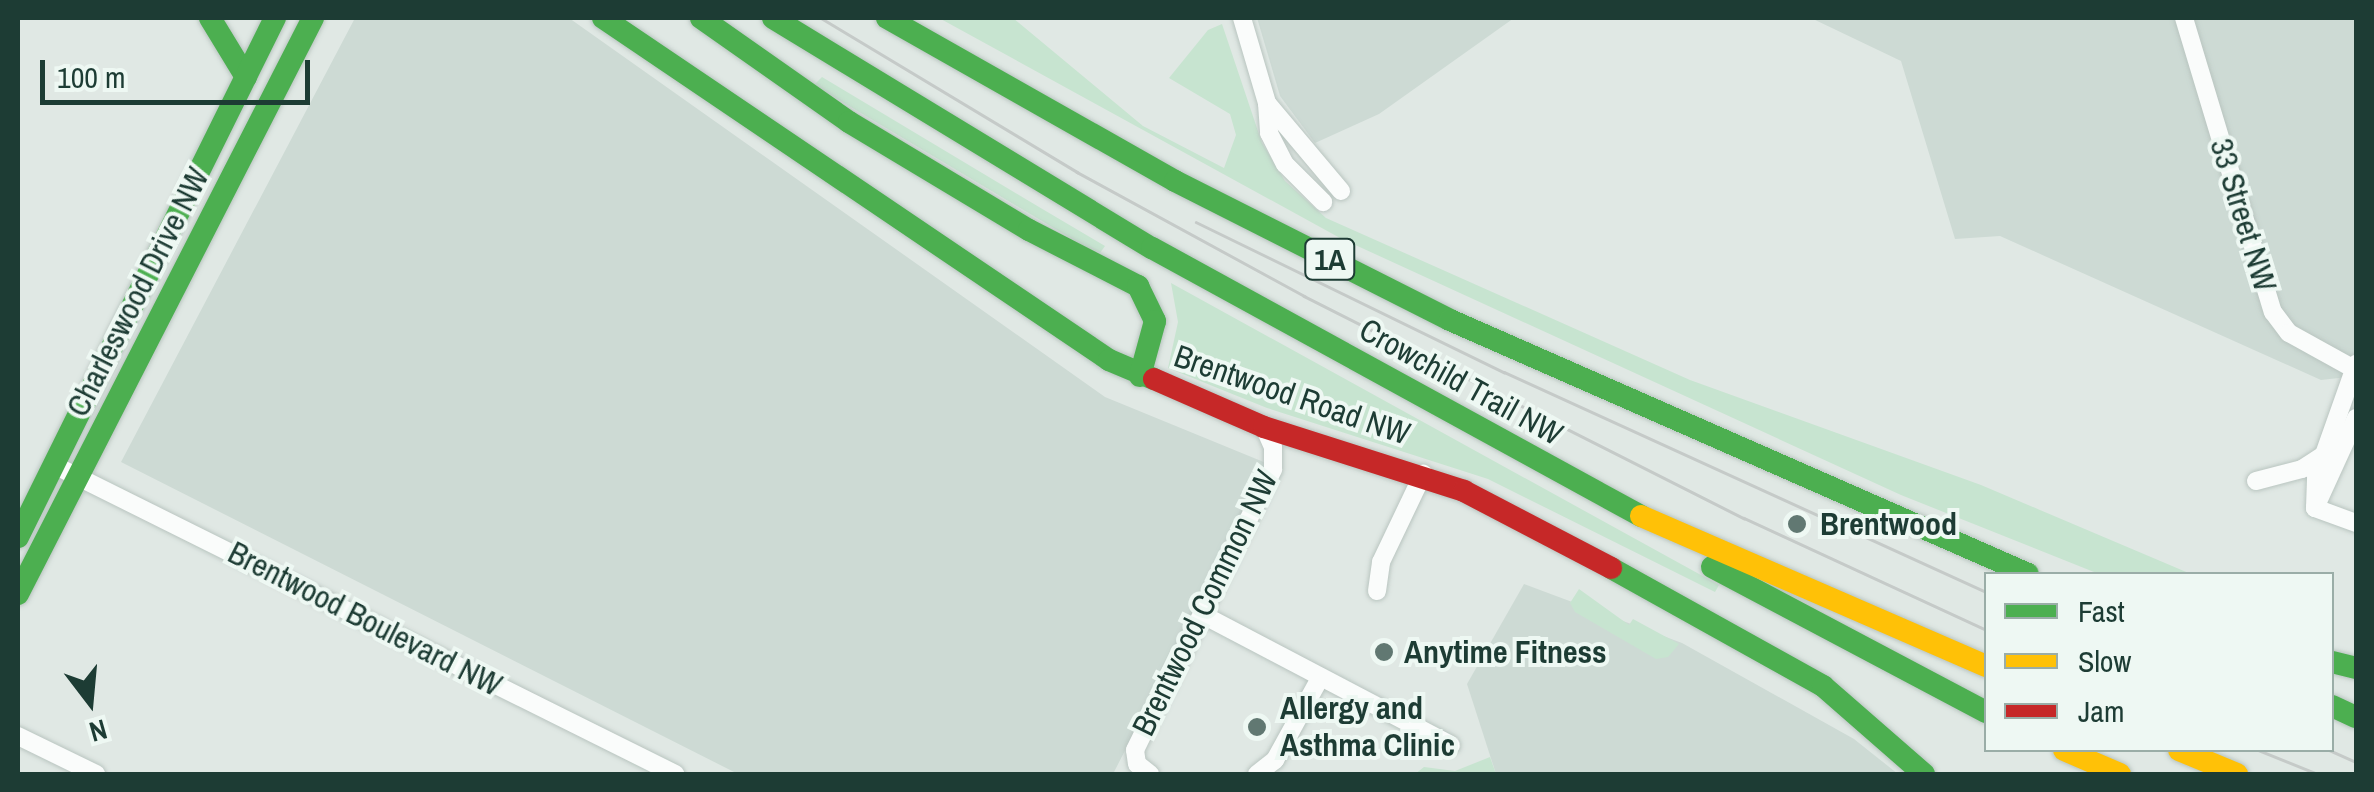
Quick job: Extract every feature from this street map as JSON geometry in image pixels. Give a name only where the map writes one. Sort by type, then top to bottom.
[{"type":"main road","points":[[210,18],[246,77]]},
{"type":"main road","name":"Charleswood Drive NW","points":[[18,537],[276,18]]},
{"type":"main road","name":"Charleswood Drive NW","points":[[18,594],[81,478],[313,18]]},
{"type":"main road","name":"Brentwood Road NW","points":[[603,18],[992,284],[1140,376],[1264,427],[1423,474],[1548,533],[1823,686],[1924,774]]},
{"type":"main road","points":[[701,18],[866,132],[1029,230],[1138,286],[1154,321],[1140,376]]},
{"type":"main road","name":"Crowchild Trail NW","points":[[773,18],[1152,248],[1638,515],[1984,665]]},
{"type":"main road","name":"Crowchild Trail NW","points":[[887,18],[1174,181],[1450,320],[2023,572]]},
{"type":"main road","points":[[1638,515],[1718,572],[1984,711]]},
{"type":"main road","points":[[2069,752],[2120,774]]},
{"type":"main road","points":[[2184,752],[2237,774]]},
{"type":"street","points":[[1242,18],[1267,103],[1269,133],[1285,164],[1324,202]]},
{"type":"street","name":"33 Street NW","points":[[2184,18],[2273,312],[2289,333],[2356,368]]},
{"type":"street","points":[[1267,103],[1341,191]]},
{"type":"street","points":[[2315,508],[2325,453],[2356,368]]},
{"type":"street","points":[[2315,508],[2356,418]]},
{"type":"street","name":"Brentwood Common NW","points":[[1150,774],[1138,764],[1135,750],[1273,470],[1274,447],[1264,427]]},
{"type":"street","points":[[2256,481],[2302,468],[2325,453]]},
{"type":"street","name":"Brentwood Boulevard NW","points":[[54,465],[675,774]]},
{"type":"street","points":[[1377,591],[1380,562],[1423,474]]},
{"type":"street","points":[[2315,508],[2356,522]]},
{"type":"street","points":[[1202,615],[1308,668],[1320,680],[1451,745]]},
{"type":"street","points":[[1256,774],[1275,760],[1320,680]]},
{"type":"street","points":[[18,736],[96,774]]},
{"type":"shaded area","points":[[355,18],[569,18],[1105,397],[1271,465],[1113,774],[738,774],[121,462]]},
{"type":"shaded area","points":[[1257,18],[1514,18],[1379,114],[1315,143],[1280,96]]},
{"type":"shaded area","points":[[1811,18],[2356,18],[2356,376],[2321,380],[2000,236],[1955,239],[1901,61]]},
{"type":"shaded area","points":[[1524,584],[1682,643],[1854,739],[1898,774],[1496,774],[1467,684]]},
{"type":"green space","points":[[939,18],[1013,18],[1143,126],[1224,168],[1236,135],[1230,114],[1169,78],[1208,30],[1222,24],[1262,143],[1285,181],[1326,218],[1690,380],[1981,485],[2186,572],[2094,572],[1901,495],[1340,238]]},
{"type":"green space","points":[[822,77],[1105,246],[1100,253],[1084,246],[814,85]]},
{"type":"green space","points":[[1171,283],[1719,585],[1715,592],[1488,479],[1267,408],[1168,368],[1178,322]]},
{"type":"green space","points":[[1579,589],[1629,625],[1633,619],[1679,644],[1668,657],[1656,659],[1575,612],[1570,603]]},
{"type":"green space","points":[[1490,757],[1496,774],[1415,774],[1424,767],[1455,771]]},
{"type":"tram line","points":[[821,18],[1077,172],[1304,296],[1744,518],[1984,629]]},
{"type":"tram line","points":[[1196,222],[1504,372],[1984,591]]},
{"type":"tram line","points":[[2263,752],[2318,774]]},
{"type":"tram line","points":[[2334,752],[2356,762]]},
{"type":"traffic: fast","points":[[210,18],[246,77]]},
{"type":"traffic: fast","points":[[18,537],[275,18]]},
{"type":"traffic: fast","points":[[18,594],[313,18]]},
{"type":"traffic: fast","points":[[603,18],[1109,360],[1154,379]]},
{"type":"traffic: fast","points":[[701,18],[849,122],[1029,230],[1138,286],[1155,321],[1140,376]]},
{"type":"traffic: fast","points":[[773,18],[1152,248],[1641,516]]},
{"type":"traffic: fast","points":[[887,18],[1175,181],[1450,320],[2023,572]]},
{"type":"traffic: fast","points":[[1712,567],[1984,711]]},
{"type":"traffic: fast","points":[[1611,568],[1823,686],[1924,774]]},
{"type":"traffic: fast","points":[[2334,662],[2356,668]]},
{"type":"traffic: fast","points":[[2334,707],[2356,717]]},
{"type":"traffic: slow","points":[[1641,516],[1984,665]]},
{"type":"traffic: slow","points":[[2069,752],[2120,774]]},
{"type":"traffic: slow","points":[[2184,752],[2237,774]]},
{"type":"traffic: jam","points":[[1154,379],[1264,427],[1464,491],[1611,568]]},
{"type":"place","name":"Brentwood","points":[[1797,524]]},
{"type":"place","name":"Anytime Fitness","points":[[1384,652]]},
{"type":"place","name":"Allergy and Asthma Clinic","points":[[1257,727]]}]
